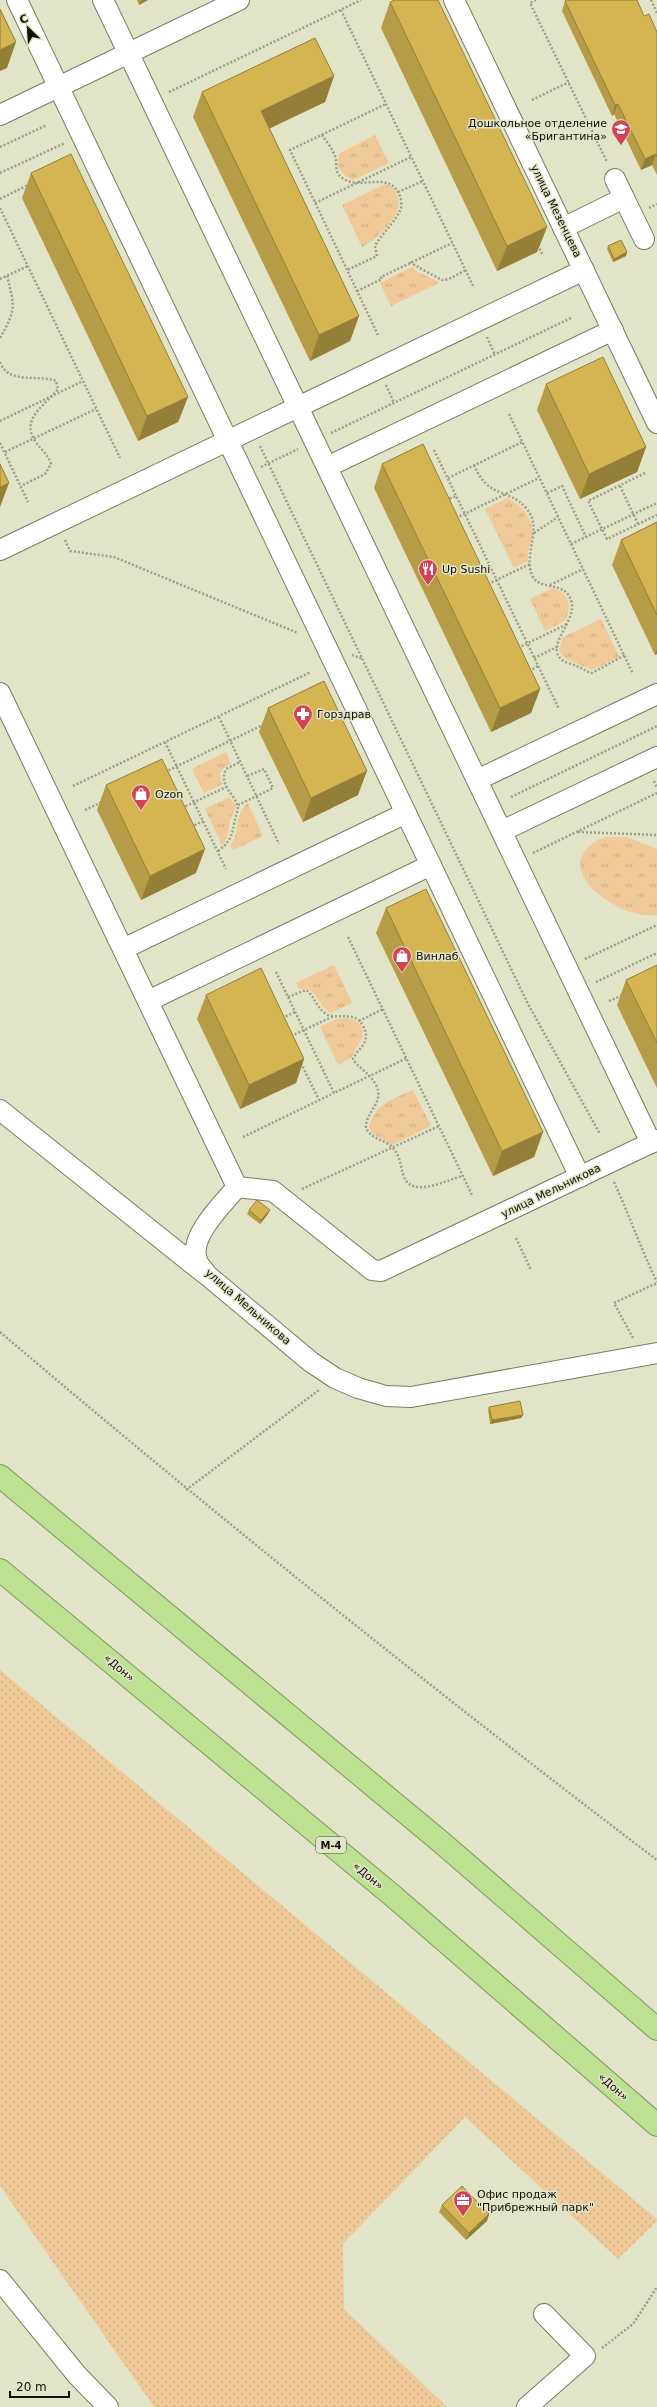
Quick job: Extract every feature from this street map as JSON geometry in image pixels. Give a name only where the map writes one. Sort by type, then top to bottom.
[{"type":"highway","points":[[0,1476],[435,1837],[657,2028]]},
{"type":"highway","name":"«Дон»","points":[[0,1570],[392,1896],[657,2125]]},
{"type":"street","points":[[17,0],[580,1177]]},
{"type":"street","points":[[103,0],[502,831],[654,1141]]},
{"type":"street","points":[[0,115],[239,0]]},
{"type":"street","name":"улица Мезенцева","points":[[454,0],[657,423]]},
{"type":"street","points":[[615,179],[644,239]]},
{"type":"street","points":[[563,228],[624,198]]},
{"type":"street","points":[[0,550],[584,270]]},
{"type":"street","points":[[327,467],[613,330]]},
{"type":"street","points":[[0,693],[237,1187]]},
{"type":"street","points":[[478,780],[657,694]]},
{"type":"street","points":[[502,831],[657,757]]},
{"type":"street","points":[[123,949],[406,813]]},
{"type":"street","points":[[148,1001],[431,865]]},
{"type":"street","points":[[0,1110],[207,1275]]},
{"type":"street","name":"улица Мельникова","points":[[654,1141],[381,1270],[372,1270],[273,1191],[237,1187],[204,1227],[196,1243],[196,1259],[207,1275],[312,1362],[335,1378],[358,1388],[386,1396],[411,1397],[657,1353]]},
{"type":"street","points":[[0,2280],[77,2375],[108,2407]]},
{"type":"street","points":[[527,2407],[585,2356],[544,2314]]},
{"type":"path","points":[[152,101],[361,0]]},
{"type":"path","points":[[536,0],[530,3],[615,179]]},
{"type":"path","points":[[651,0],[657,13]]},
{"type":"path","points":[[341,10],[474,288]]},
{"type":"path","points":[[532,100],[569,82]]},
{"type":"path","points":[[378,335],[290,150],[386,104]]},
{"type":"path","points":[[0,147],[47,125]]},
{"type":"path","points":[[0,173],[81,134]]},
{"type":"path","points":[[322,134],[335,156],[334,165],[337,173],[344,180],[356,183],[389,183],[398,192],[402,207],[397,217],[375,246],[376,256],[347,270]]},
{"type":"path","points":[[315,203],[411,157]]},
{"type":"path","points":[[398,192],[423,181]]},
{"type":"path","points":[[0,199],[33,183]]},
{"type":"path","points":[[0,208],[120,458]]},
{"type":"path","points":[[536,241],[543,256]]},
{"type":"path","points":[[357,291],[410,262],[452,243]]},
{"type":"path","points":[[410,262],[419,270],[434,275],[440,280],[444,280],[466,270]]},
{"type":"path","points":[[0,279],[28,266]]},
{"type":"path","points":[[0,338],[11,320],[14,305],[7,276]]},
{"type":"path","points":[[244,475],[571,318]]},
{"type":"path","points":[[0,362],[11,374],[25,378],[46,377],[56,381],[58,389],[35,412],[30,423],[34,438],[48,454],[51,464],[44,474],[21,486]]},
{"type":"path","points":[[0,421],[83,381]]},
{"type":"path","points":[[4,452],[96,409]]},
{"type":"path","points":[[509,414],[633,674]]},
{"type":"path","points":[[252,429],[528,1004],[600,1134]]},
{"type":"path","points":[[448,478],[522,442]]},
{"type":"path","points":[[0,443],[28,502]]},
{"type":"path","points":[[434,450],[559,709]]},
{"type":"path","points":[[474,465],[485,484],[505,495],[515,498],[527,508],[533,523],[534,533],[530,564],[532,576],[537,582],[562,588],[570,596],[573,605],[567,624],[558,640],[557,646],[559,656],[563,660],[592,673],[624,656]]},
{"type":"path","points":[[646,473],[588,501],[607,539],[657,515]]},
{"type":"path","points":[[450,521],[539,478]]},
{"type":"path","points":[[547,493],[562,486],[586,537]]},
{"type":"path","points":[[620,486],[638,524]]},
{"type":"path","points":[[441,502],[456,496]]},
{"type":"path","points":[[571,544],[657,503]]},
{"type":"path","points":[[534,533],[558,517]]},
{"type":"path","points":[[57,523],[70,551],[114,557],[363,659]]},
{"type":"path","points":[[482,587],[530,564]]},
{"type":"path","points":[[550,585],[583,569]]},
{"type":"path","points":[[512,650],[567,624]]},
{"type":"path","points":[[534,658],[557,646]]},
{"type":"path","points":[[523,674],[538,666]]},
{"type":"path","points":[[74,786],[311,672]]},
{"type":"path","points":[[218,716],[279,844]]},
{"type":"path","points":[[163,773],[266,723]]},
{"type":"path","points":[[511,797],[657,726]]},
{"type":"path","points":[[165,742],[226,869]]},
{"type":"path","points":[[238,805],[226,787],[223,775],[226,769],[240,762]]},
{"type":"path","points":[[218,851],[229,843],[232,837],[233,821],[238,805],[273,788],[264,769],[247,776]]},
{"type":"path","points":[[183,816],[180,809],[226,787]]},
{"type":"path","points":[[526,856],[657,793]]},
{"type":"path","points":[[85,810],[106,800]]},
{"type":"path","points":[[186,822],[189,828],[204,822]]},
{"type":"path","points":[[577,832],[657,835]]},
{"type":"path","points":[[584,960],[657,925]]},
{"type":"path","points":[[348,937],[472,1195]]},
{"type":"path","points":[[595,982],[657,953]]},
{"type":"path","points":[[276,972],[334,1093]]},
{"type":"path","points":[[288,997],[306,990],[311,994],[322,1012],[334,1015],[350,1016],[359,1021],[366,1032],[365,1042],[353,1059],[355,1063],[371,1075],[377,1087],[379,1098],[366,1123],[366,1128],[376,1139],[393,1148],[399,1157],[404,1176],[408,1183],[419,1187],[463,1176]]},
{"type":"path","points":[[609,1001],[630,991]]},
{"type":"path","points":[[359,1021],[383,1009]]},
{"type":"path","points":[[283,1025],[280,1019],[295,1012]]},
{"type":"path","points":[[289,1037],[334,1015]]},
{"type":"path","points":[[286,1031],[292,1044]]},
{"type":"path","points":[[299,1058],[319,1100]]},
{"type":"path","points":[[243,1137],[407,1058]]},
{"type":"path","points":[[300,1190],[439,1126]]},
{"type":"path","points":[[611,1176],[634,1225],[639,1246],[657,1283],[614,1303],[635,1342]]},
{"type":"path","points":[[516,1238],[531,1270]]},
{"type":"path","points":[[0,1332],[186,1490],[567,1792],[657,1860]]},
{"type":"path","points":[[186,1490],[335,1378]]},
{"type":"path","points":[[585,2356],[608,2345],[634,2324],[657,2288]]},
{"type":"green space","points":[[375,135],[389,163],[353,180],[345,176],[338,166],[340,153]]},
{"type":"green space","points":[[385,184],[394,188],[397,195],[399,206],[398,209],[388,226],[362,247],[342,205]]},
{"type":"green space","points":[[412,267],[418,272],[433,278],[439,283],[391,306],[380,283]]},
{"type":"green space","points":[[507,498],[523,509],[532,526],[532,539],[528,553],[528,561],[514,568],[485,509]]},
{"type":"green space","points":[[553,588],[565,596],[568,605],[568,615],[566,620],[545,631],[530,599]]},
{"type":"green space","points":[[601,619],[619,657],[592,670],[564,658],[559,650],[563,637]]},
{"type":"green space","points":[[226,752],[231,764],[225,767],[221,772],[220,777],[223,784],[204,793],[192,769]]},
{"type":"green space","points":[[229,797],[236,806],[231,818],[227,839],[222,845],[205,809]]},
{"type":"green space","points":[[248,803],[263,836],[233,850],[230,845],[235,836],[238,819],[243,808]]},
{"type":"green space","points":[[605,837],[627,837],[657,849],[657,915],[640,914],[622,908],[605,899],[591,887],[582,874],[580,860],[587,848]]},
{"type":"green space","points":[[334,965],[352,1003],[331,1013],[326,1010],[310,990],[299,989],[296,983]]},
{"type":"green space","points":[[346,1018],[354,1020],[360,1024],[363,1031],[363,1037],[351,1058],[338,1065],[320,1027],[336,1019]]},
{"type":"green space","points":[[413,1090],[431,1126],[392,1145],[372,1133],[369,1127],[372,1119],[380,1108],[386,1103]]},
{"type":"green space","points":[[0,1670],[657,2219],[657,2221],[618,2259],[465,2117],[343,2244],[344,2309],[447,2407],[154,2407],[0,2186]]},
{"type":"building","points":[[395,0],[438,0],[547,227],[507,246],[390,2]]},
{"type":"building","points":[[637,0],[644,16],[649,14],[657,32],[657,157],[656,154],[645,159],[618,104],[615,105],[565,1]]},
{"type":"building","points":[[0,9],[16,42],[0,50]]},
{"type":"building","points":[[315,38],[334,76],[261,111],[359,316],[319,335],[202,92]]},
{"type":"building","points":[[71,154],[188,397],[147,416],[31,173]]},
{"type":"building","points":[[621,240],[627,252],[614,259],[608,246]]},
{"type":"building","points":[[603,357],[646,447],[589,474],[546,384]]},
{"type":"building","points":[[423,444],[540,689],[500,708],[382,464]]},
{"type":"building","points":[[0,464],[9,483],[0,487]]},
{"type":"building","points":[[657,522],[657,615],[621,540]]},
{"type":"building","points":[[324,681],[367,771],[311,798],[268,708]]},
{"type":"building","points":[[162,759],[205,849],[150,876],[106,785]]},
{"type":"building","points":[[426,889],[543,1132],[502,1151],[386,908]]},
{"type":"building","points":[[657,965],[657,1043],[626,980]]},
{"type":"building","points":[[261,968],[304,1059],[249,1085],[206,995]]},
{"type":"building","points":[[257,1200],[270,1210],[261,1220],[249,1210]]},
{"type":"building","points":[[520,1401],[523,1415],[492,1420],[489,1407]]},
{"type":"building","name":"Офис продаж \"Прибрежный парк\"","points":[[462,2186],[489,2214],[469,2233],[442,2205]]},
{"type":"place","name":"Дошкольное отделение «Бригантина»","points":[[621,146]]},
{"type":"place","name":"Up Sushi","points":[[428,586]]},
{"type":"place","name":"Горздрав","points":[[303,731]]},
{"type":"place","name":"Ozon","points":[[141,811]]},
{"type":"place","name":"Винлаб","points":[[402,973]]},
{"type":"place","name":"Офис продаж \"Прибрежный парк\"","points":[[463,2217]]}]
